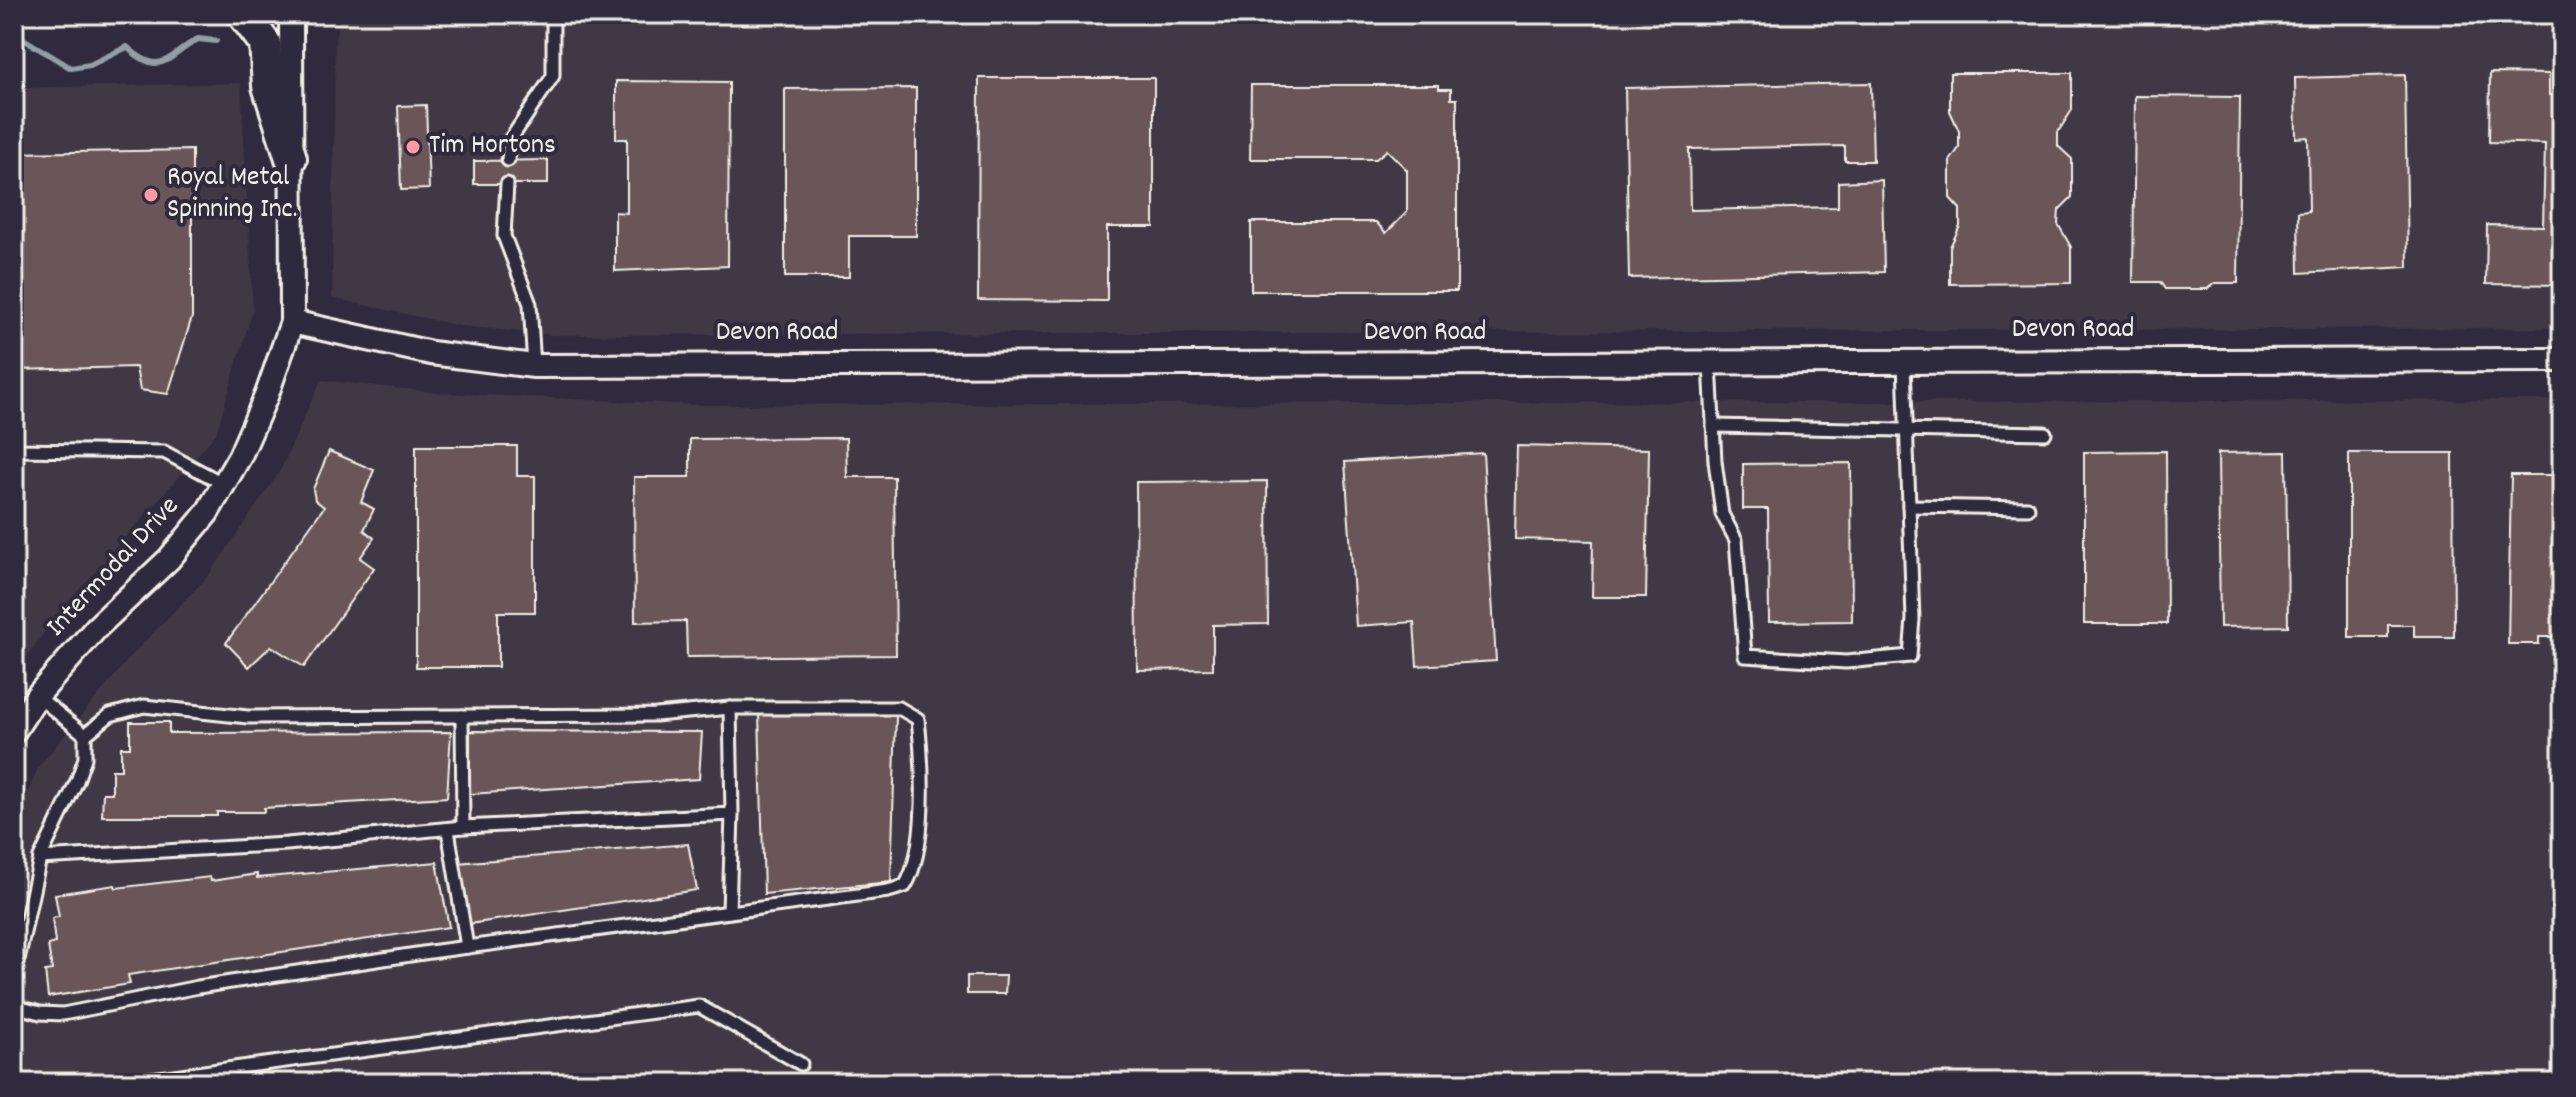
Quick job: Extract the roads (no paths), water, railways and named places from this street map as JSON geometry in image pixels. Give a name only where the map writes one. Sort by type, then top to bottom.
[{"type":"main road","points":[[243,14],[265,43],[268,86],[291,158]]},
{"type":"street","name":"Intermodal Drive","points":[[14,731],[37,696],[97,627],[169,559],[207,513],[240,456],[267,394],[292,322],[291,14]]},
{"type":"street","name":"Devon Road","points":[[292,322],[431,353],[534,366],[2562,360]]},
{"type":"lane","points":[[508,160],[510,140],[553,76],[553,14]]},
{"type":"lane","points":[[507,184],[504,236],[530,304],[534,366]]},
{"type":"lane","points":[[1710,363],[1722,514],[1736,540],[1745,656],[1846,662],[1910,656],[1913,619],[1904,362]]},
{"type":"lane","points":[[1713,426],[2045,433]]},
{"type":"lane","points":[[14,450],[164,452],[224,484]]},
{"type":"lane","points":[[1909,506],[2028,508]]},
{"type":"lane","points":[[37,696],[85,735]]},
{"type":"lane","points":[[14,1006],[40,1013],[63,1014],[198,987],[467,947],[729,912],[774,909],[905,886],[914,872],[920,815],[918,719],[909,713],[882,706],[730,708],[656,715],[248,717],[144,706],[110,715],[85,735]]},
{"type":"lane","points":[[729,912],[732,814],[730,708]]},
{"type":"lane","points":[[462,716],[463,827]]},
{"type":"lane","points":[[14,979],[40,858],[77,781],[85,758],[85,735]]},
{"type":"lane","points":[[40,858],[287,844],[463,827],[732,814]]},
{"type":"lane","points":[[448,830],[467,947]]},
{"type":"lane","points":[[121,1083],[699,1006],[801,1064]]},
{"type":"waterway","points":[[14,46],[25,40],[71,68],[90,65],[127,47],[148,62],[157,63],[198,39],[216,41]]},
{"type":"place","name":"Tim Hortons","points":[[413,147]]},
{"type":"place","name":"Royal Metal Spinning Inc.","points":[[151,195]]}]
